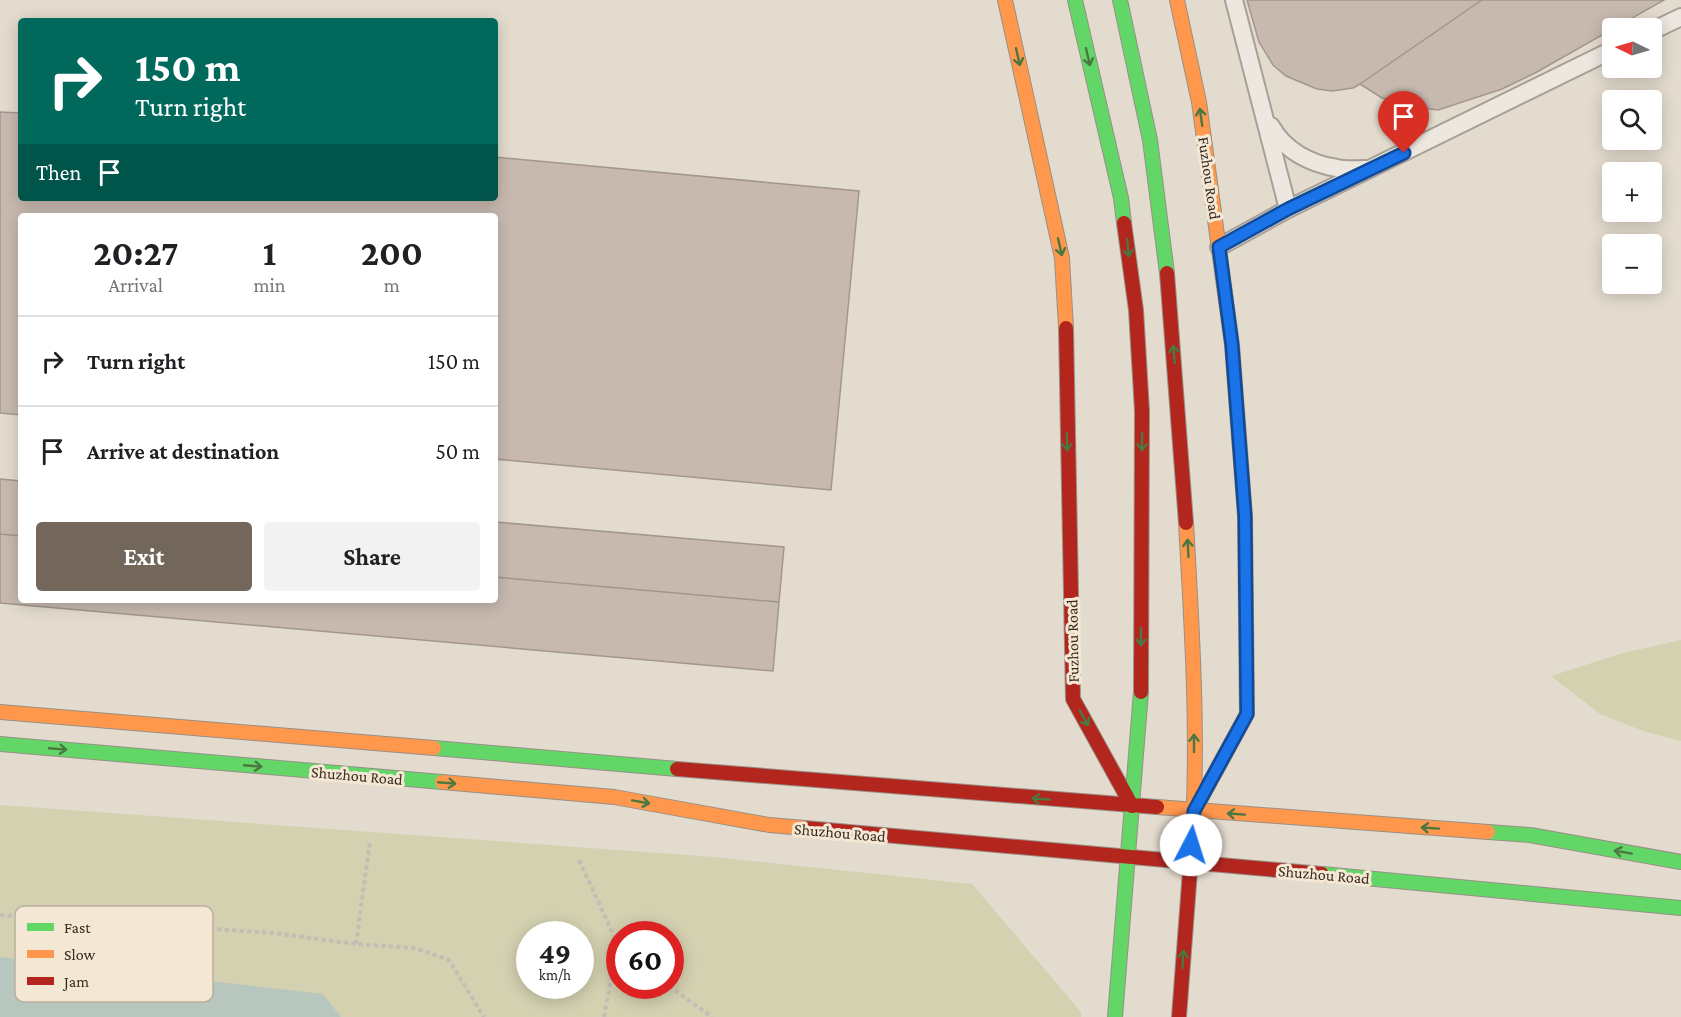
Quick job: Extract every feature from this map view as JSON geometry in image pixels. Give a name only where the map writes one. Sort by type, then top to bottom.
[{"type":"main road","name":"Fuzhou Road","points":[[1005,0],[1062,258],[1066,303],[1073,699],[1132,806]]},
{"type":"main road","points":[[1075,0],[1121,198],[1136,310],[1142,411],[1141,693],[1115,1017]]},
{"type":"main road","name":"Fuzhou Road","points":[[1120,0],[1150,140],[1169,298],[1183,468],[1194,657],[1194,811],[1179,1017]]},
{"type":"main road","name":"Fuzhou Road","points":[[1177,0],[1199,102],[1232,345],[1245,516],[1247,714],[1194,811]]},
{"type":"main road","name":"Shuzhou Road","points":[[0,712],[1132,806],[1530,836],[1681,862]]},
{"type":"main road","name":"Shuzhou Road","points":[[0,744],[614,797],[769,825],[1681,908]]},
{"type":"lane","points":[[1234,0],[1288,209]]},
{"type":"lane","points":[[1662,26],[1681,17]]},
{"type":"lane","points":[[1219,247],[1288,209],[1602,55]]},
{"type":"lane","points":[[1264,114],[1279,140],[1296,153],[1337,169],[1369,169]]},
{"type":"path","points":[[356,944],[370,841]]},
{"type":"path","points":[[579,860],[606,921]]},
{"type":"path","points":[[0,915],[15,916]]},
{"type":"path","points":[[213,929],[415,948],[449,960],[484,1017]]},
{"type":"path","points":[[684,997],[712,1017]]},
{"type":"path","points":[[604,1017],[608,999]]},
{"type":"shaded area","points":[[1681,640],[1681,741],[1646,732],[1600,714],[1551,676],[1623,653]]},
{"type":"shaded area","points":[[0,805],[715,857],[972,884],[1081,1012],[1081,1017],[0,1017]]},
{"type":"shaded area","points":[[0,957],[15,959],[15,1002],[213,1002],[213,981],[323,994],[341,1017],[0,1017]]},
{"type":"building","points":[[1247,0],[1664,0],[1632,18],[1602,18],[1602,35],[1535,73],[1502,89],[1438,110],[1406,106],[1382,98],[1360,84],[1353,88],[1332,91],[1317,89],[1286,76],[1273,65],[1259,42]]},
{"type":"building","points":[[1482,0],[1664,0],[1632,18],[1602,18],[1602,35],[1535,73],[1502,89],[1438,110],[1406,106],[1382,98],[1360,84]]},
{"type":"building","points":[[0,112],[18,113],[18,201],[498,201],[498,157],[859,191],[831,490],[498,459],[498,213],[18,213],[18,415],[0,413]]},
{"type":"building","points":[[0,479],[18,481],[18,536],[0,534]]},
{"type":"building","points":[[498,522],[784,547],[779,602],[498,577]]},
{"type":"building","points":[[0,534],[18,536],[18,603],[498,603],[498,577],[779,602],[773,671],[0,603]]},
{"type":"traffic: fast","points":[[1075,0],[1121,198],[1124,223]]},
{"type":"traffic: fast","points":[[1120,0],[1150,140],[1167,273]]},
{"type":"traffic: fast","points":[[1115,1017],[1141,692]]},
{"type":"traffic: fast","points":[[0,744],[442,782]]},
{"type":"traffic: fast","points":[[434,748],[677,769]]},
{"type":"traffic: fast","points":[[1488,832],[1530,835],[1681,862]]},
{"type":"traffic: fast","points":[[1322,874],[1681,908]]},
{"type":"traffic: slow","points":[[1005,0],[1062,258],[1066,328]]},
{"type":"traffic: slow","points":[[1177,0],[1199,102],[1227,308]]},
{"type":"traffic: slow","points":[[1186,523],[1195,724],[1192,844]]},
{"type":"traffic: slow","points":[[0,712],[434,748]]},
{"type":"traffic: slow","points":[[442,782],[614,797],[769,825],[805,828]]},
{"type":"traffic: slow","points":[[1157,807],[1488,832]]},
{"type":"traffic: jam","points":[[1124,223],[1136,310],[1142,411],[1141,692]]},
{"type":"traffic: jam","points":[[1167,273],[1186,523]]},
{"type":"traffic: jam","points":[[1194,811],[1247,714],[1245,516],[1227,308]]},
{"type":"traffic: jam","points":[[1066,328],[1073,699],[1132,806]]},
{"type":"traffic: jam","points":[[677,769],[1157,807]]},
{"type":"traffic: jam","points":[[805,828],[1322,874]]},
{"type":"traffic: jam","points":[[1179,1017],[1192,844]]},
{"type":"route","points":[[1191,845],[1194,811],[1247,714],[1245,516],[1232,345],[1219,247],[1288,209],[1404,153]]}]
